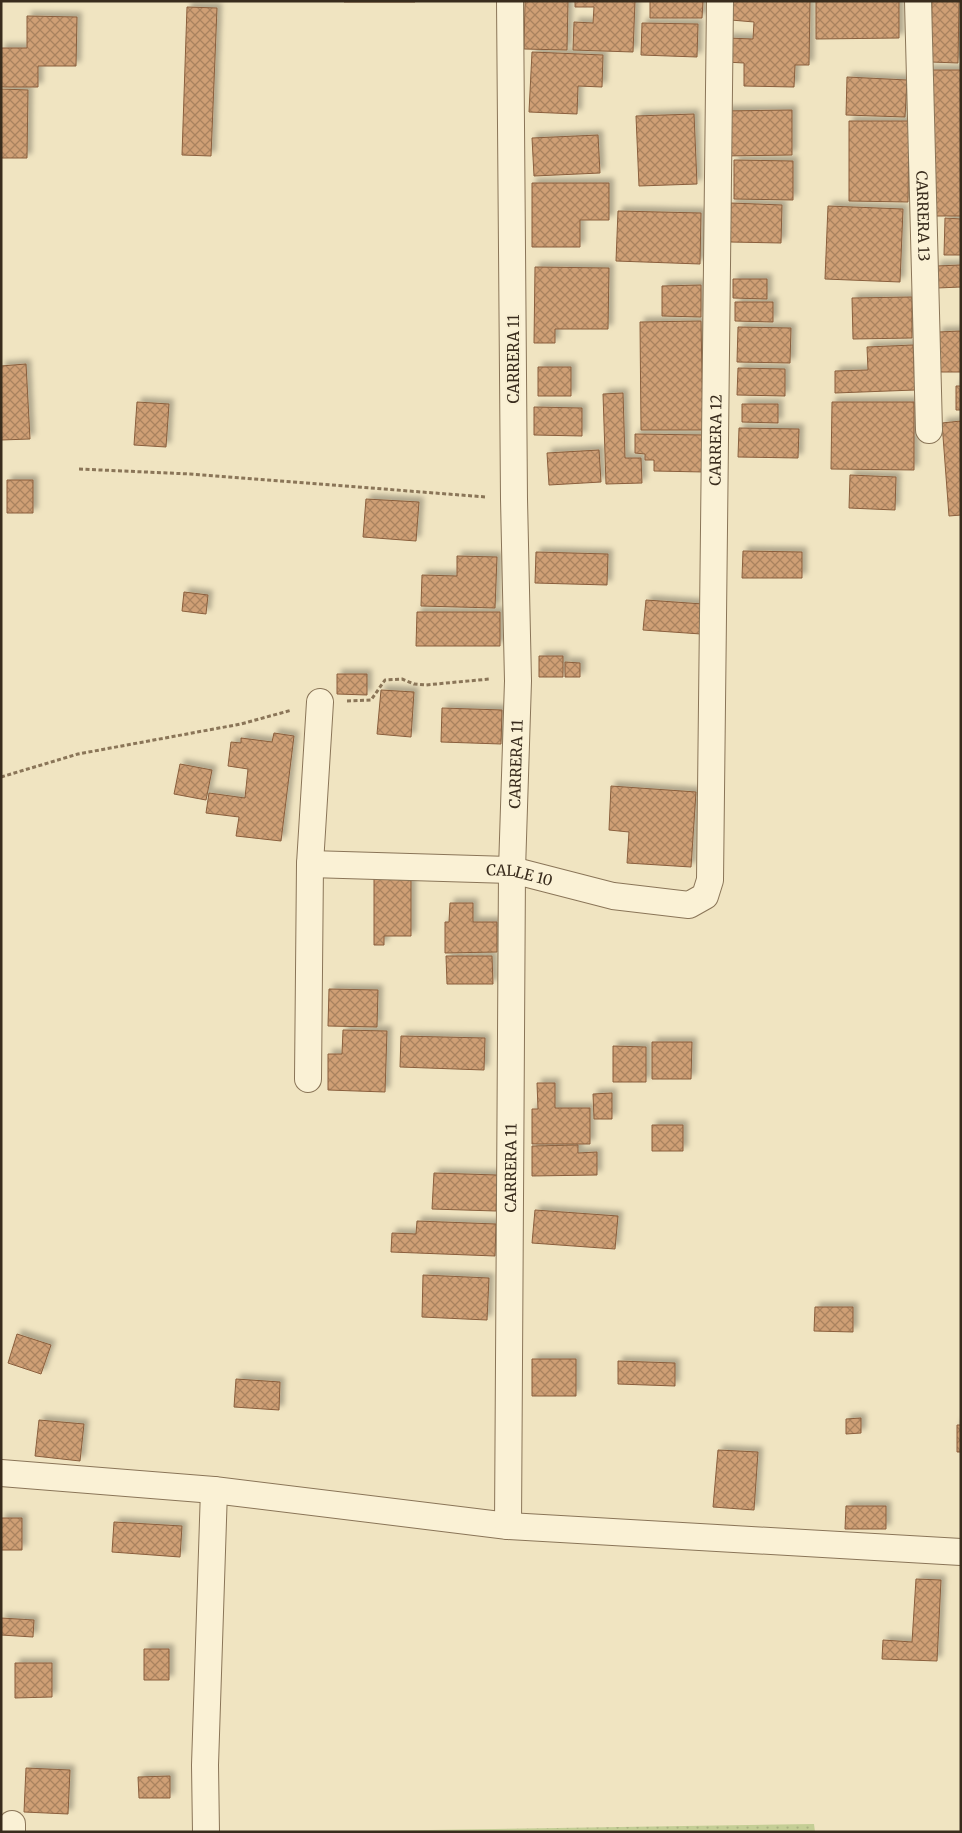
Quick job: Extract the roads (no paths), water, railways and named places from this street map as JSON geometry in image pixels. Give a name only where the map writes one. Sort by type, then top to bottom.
[{"type":"street","name":"CARRERA 11","points":[[508,1526],[512,870],[518,680],[514,499],[510,1]]},
{"type":"street","name":"CARRERA 12","points":[[710,880],[720,1]]},
{"type":"street","name":"CARRERA 13","points":[[918,1],[930,430]]},
{"type":"street","points":[[308,1079],[310,864],[320,702]]},
{"type":"street","name":"CALLE 10","points":[[310,864],[512,870],[613,896],[689,906],[705,896],[710,880]]},
{"type":"street","points":[[1,1473],[214,1490],[508,1526],[961,1552]]},
{"type":"street","points":[[206,1832],[205,1766],[214,1490]]}]
